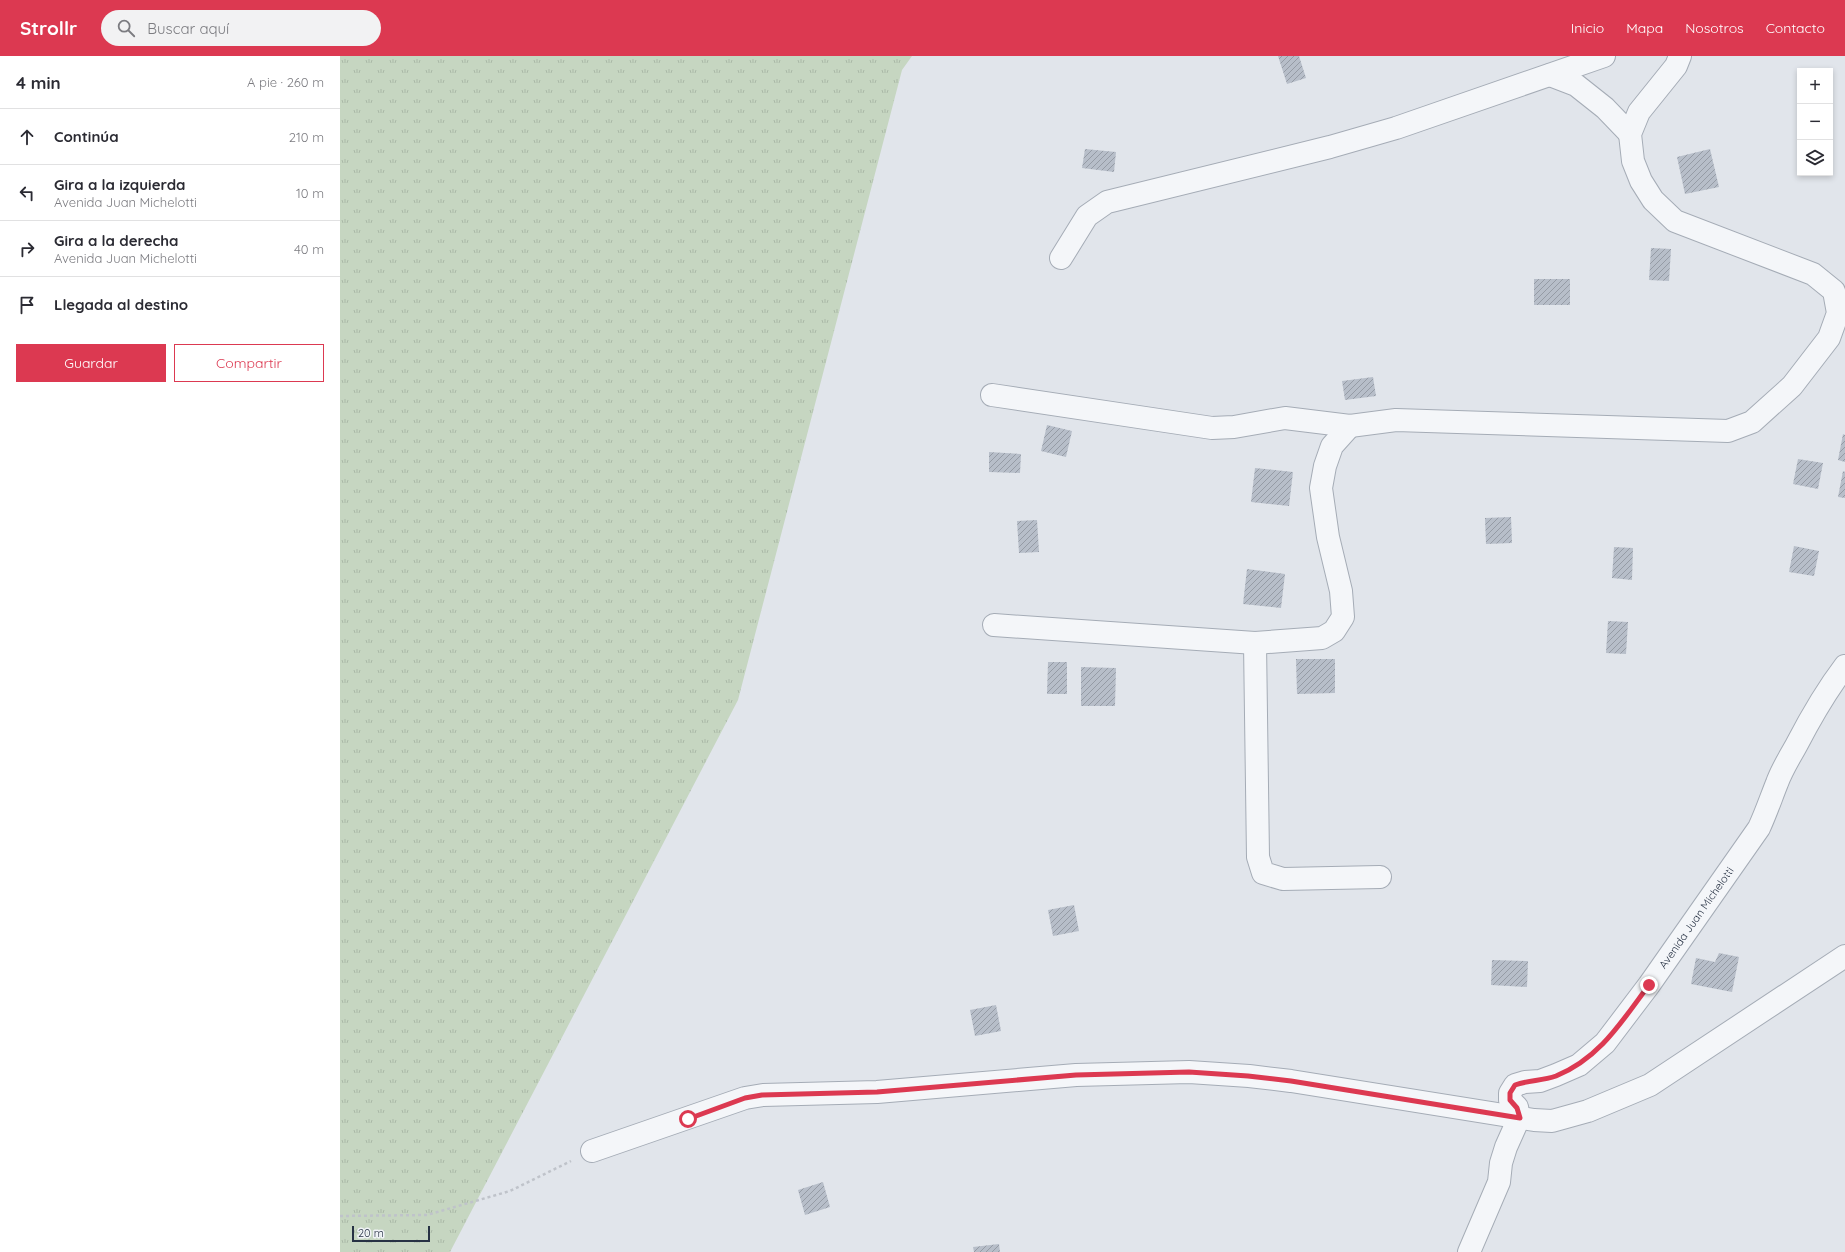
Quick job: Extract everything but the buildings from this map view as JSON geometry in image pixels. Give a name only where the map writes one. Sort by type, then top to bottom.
[{"type":"street","points":[[1061,258],[1087,216],[1107,202],[1330,147],[1396,128],[1604,56]]},
{"type":"street","points":[[992,395],[1212,428],[1234,427],[1286,418],[1350,426],[1396,420],[1728,431],[1752,422],[1768,410],[1792,386],[1829,338],[1838,313],[1839,293],[1813,274],[1675,221],[1653,200],[1641,181],[1633,162],[1630,134],[1639,112],[1676,66],[1680,56]]},
{"type":"street","points":[[1550,75],[1576,85],[1605,108],[1630,134]]},
{"type":"street","points":[[994,625],[1255,643],[1322,638],[1334,631],[1342,618],[1341,591],[1328,537],[1321,488],[1325,466],[1332,446],[1350,426]]},
{"type":"street","points":[[1255,643],[1258,857],[1263,873],[1283,879],[1380,877]]},
{"type":"street","name":"Avenida Juan Michelotti","points":[[1520,1118],[1517,1108],[1510,1100],[1510,1093],[1515,1085],[1525,1082],[1540,1081],[1579,1065],[1605,1043],[1649,985],[1759,828],[1770,806],[1777,782],[1785,765],[1814,711],[1830,685],[1845,666]]},
{"type":"street","points":[[592,1151],[745,1098],[762,1095],[877,1092],[1076,1075],[1189,1072],[1248,1076],[1520,1118],[1552,1121],[1588,1111],[1650,1085],[1845,956]]},
{"type":"street","points":[[1469,1252],[1499,1182],[1501,1163],[1506,1147],[1520,1118]]},
{"type":"path","points":[[340,1216],[427,1215],[510,1190],[592,1151]]},
{"type":"green space","points":[[340,56],[912,56],[902,70],[738,700],[450,1252],[340,1252]]},
{"type":"route","points":[[688,1119],[745,1098],[762,1095],[877,1092],[1076,1075],[1189,1072],[1248,1076],[1291,1081],[1520,1118],[1517,1108],[1510,1100],[1510,1093],[1515,1085],[1525,1082],[1540,1081],[1556,1076],[1579,1065],[1605,1043],[1649,985]]}]
